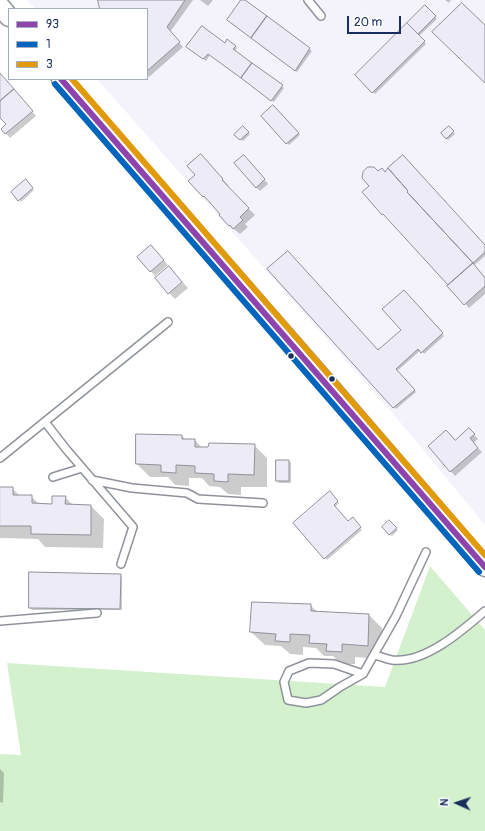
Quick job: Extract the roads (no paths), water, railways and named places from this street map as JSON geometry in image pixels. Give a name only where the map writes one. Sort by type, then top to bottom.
[{"type":"street","points":[[0,6],[8,16]]},
{"type":"street","points":[[62,80],[481,561]]},
{"type":"lane","points":[[308,0],[320,16]]},
{"type":"lane","points":[[0,458],[168,322]]},
{"type":"lane","points":[[45,422],[66,449],[133,527],[121,564]]},
{"type":"lane","points":[[53,477],[82,468]]},
{"type":"lane","points":[[92,480],[132,488],[187,493],[198,499],[263,503]]},
{"type":"lane","points":[[363,674],[334,664],[308,663],[290,671],[284,682],[288,700],[306,703],[321,700],[340,686],[363,674],[396,616],[426,552]]},
{"type":"lane","points":[[374,655],[392,660],[405,659],[422,654],[442,645],[463,630],[485,611]]},
{"type":"lane","points":[[0,621],[97,613]]}]
